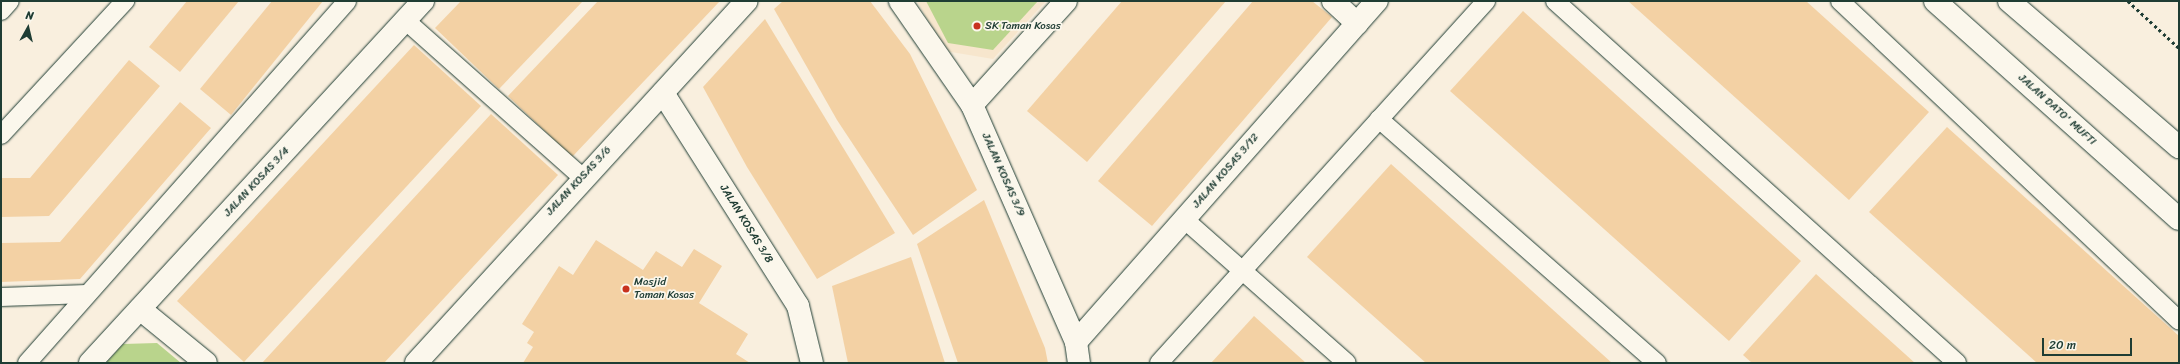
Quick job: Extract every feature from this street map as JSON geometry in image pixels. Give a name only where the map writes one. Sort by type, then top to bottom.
[{"type":"street","name":"JALAN KOSAS 3/4","points":[[90,363],[423,1]]},
{"type":"street","name":"JALAN KOSAS 3/6","points":[[416,363],[582,177],[663,93],[746,1]]},
{"type":"street","name":"JALAN KOSAS 3/9","points":[[900,1],[972,105],[1077,353]]},
{"type":"street","points":[[972,105],[1066,1]]},
{"type":"street","points":[[1333,1],[1358,23]]},
{"type":"street","name":"JALAN KOSAS 3/12","points":[[1077,353],[1184,219],[1377,1]]},
{"type":"street","name":"JALAN DATO' MUFTI","points":[[1936,1],[2179,218]]},
{"type":"street","points":[[2009,1],[2179,147]]},
{"type":"street","name":"JALAN KOSAS 3/8","points":[[663,93],[798,306],[812,363]]},
{"type":"street","points":[[140,309],[206,363]]},
{"type":"lane","points":[[1,11],[10,1]]},
{"type":"lane","points":[[1,135],[125,1]]},
{"type":"lane","points":[[27,363],[348,1]]},
{"type":"lane","points":[[1159,363],[1486,1]]},
{"type":"lane","points":[[1555,1],[1957,363]]},
{"type":"lane","points":[[1840,1],[2179,321]]},
{"type":"lane","points":[[405,20],[582,177]]},
{"type":"lane","points":[[1379,119],[1656,363]]},
{"type":"lane","points":[[1184,219],[1244,269],[1347,363]]},
{"type":"lane","points":[[1,297],[87,294]]},
{"type":"path","points":[[2128,1],[2179,48]]},
{"type":"shaded area","name":"SK Taman Kosas","points":[[917,1],[1046,1],[993,59],[945,51]]},
{"type":"green space","name":"SK Taman Kosas","points":[[926,1],[1038,1],[993,50],[948,43]]},
{"type":"green space","points":[[157,343],[181,363],[106,363],[123,344]]},
{"type":"building","points":[[187,1],[239,1],[180,72],[149,47]]},
{"type":"building","points":[[272,1],[323,1],[231,115],[200,89]]},
{"type":"building","points":[[461,1],[583,1],[499,89],[435,28]]},
{"type":"building","points":[[598,1],[720,1],[572,157],[508,96]]},
{"type":"building","points":[[783,1],[870,1],[910,54],[977,190],[913,235],[837,120],[774,9]]},
{"type":"building","points":[[1122,1],[1226,1],[1087,162],[1027,111]]},
{"type":"building","points":[[1253,1],[1312,1],[1332,17],[1152,226],[1098,181]]},
{"type":"building","points":[[1628,1],[1806,1],[1929,112],[1849,200]]},
{"type":"building","points":[[1523,11],[1801,261],[1729,341],[1450,91]]},
{"type":"building","points":[[765,19],[895,233],[817,279],[747,167],[703,87]]},
{"type":"building","points":[[414,45],[481,106],[244,362],[177,301]]},
{"type":"building","points":[[129,60],[160,86],[49,216],[1,217],[1,178],[30,178]]},
{"type":"building","points":[[180,102],[211,128],[80,279],[1,282],[1,243],[60,242]]},
{"type":"building","points":[[491,114],[558,175],[384,363],[262,363]]},
{"type":"building","points":[[1947,127],[2179,336],[2179,363],[2037,363],[1869,212]]},
{"type":"building","points":[[1391,164],[1612,363],[1426,363],[1307,257]]},
{"type":"building","points":[[984,200],[1045,348],[1048,363],[958,363],[917,244]]},
{"type":"building","name":"Masjid Taman Kosas","points":[[596,240],[643,270],[656,251],[682,267],[694,249],[722,266],[699,303],[748,334],[736,354],[750,363],[523,363],[533,347],[527,343],[534,332],[522,324],[559,266],[573,275]]},
{"type":"building","points":[[911,257],[945,363],[848,363],[832,286]]},
{"type":"building","points":[[1816,274],[1915,363],[1752,363],[1743,355]]},
{"type":"building","points":[[1254,316],[1306,363],[1211,363]]},
{"type":"place","name":"SK Taman Kosas","points":[[977,26]]},
{"type":"place","name":"Masjid Taman Kosas","points":[[626,289]]}]
